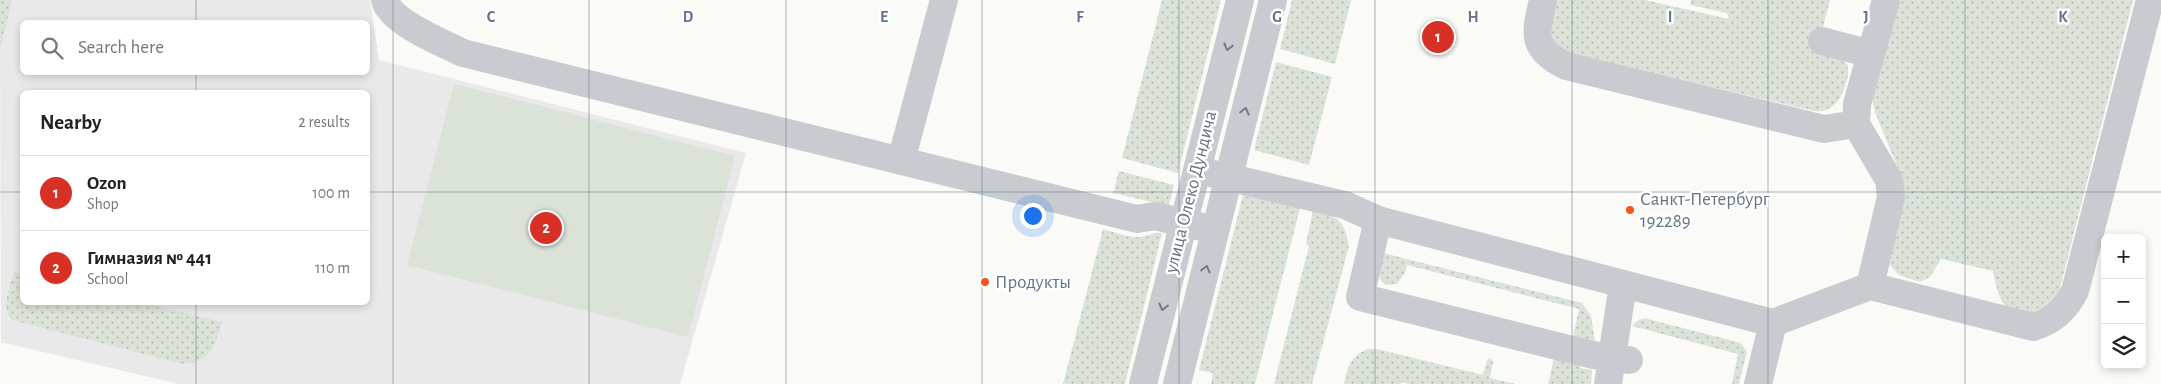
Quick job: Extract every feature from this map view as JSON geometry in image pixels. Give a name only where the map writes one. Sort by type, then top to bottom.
[{"type":"street","points":[[385,0],[386,5],[400,19],[463,53],[1137,219],[1154,216],[1215,230]]},
{"type":"street","points":[[902,161],[944,0]]},
{"type":"street","name":"улица Олеко Дундича","points":[[1143,384],[1240,0]]},
{"type":"street","name":"улица Олеко Дундича","points":[[1177,384],[1273,0]]},
{"type":"street","points":[[1543,0],[1536,28],[1538,40],[1544,51],[1552,59],[1566,66],[1824,129],[1856,124]]},
{"type":"street","points":[[1870,286],[1891,197],[1889,180],[1856,124],[1857,104],[1886,0]]},
{"type":"street","points":[[1197,170],[1345,205],[1378,220],[1773,323],[1870,286],[2025,326],[2042,324],[2064,309],[2076,291],[2150,0]]},
{"type":"street","points":[[1822,41],[1871,54]]},
{"type":"street","points":[[1378,220],[1360,297],[1594,355],[1620,358]]},
{"type":"street","points":[[1608,384],[1620,358],[1623,284]]},
{"type":"street","points":[[1758,384],[1773,323]]},
{"type":"shaded area","points":[[0,0],[370,0],[379,60],[746,153],[680,384],[179,384],[1,342]]},
{"type":"shaded area","points":[[0,0],[12,0],[0,49]]},
{"type":"shaded area","points":[[1162,0],[1221,0],[1178,173],[1122,158]]},
{"type":"shaded area","points":[[1292,0],[1351,0],[1335,64],[1280,49]]},
{"type":"shaded area","points":[[1557,0],[1645,0],[1729,19],[1727,13],[1690,5],[1691,0],[1830,0],[1823,27],[1820,27],[1814,50],[1842,60],[1847,64],[1847,81],[1842,95],[1831,108],[1814,111],[1571,54],[1556,43],[1551,31]]},
{"type":"shaded area","points":[[1898,0],[2133,0],[2059,292],[2039,309],[2024,314],[2016,313],[2009,309],[1999,294],[1993,271],[1941,259],[1930,277],[1920,282],[1899,275],[1890,265],[1902,178],[1875,112],[1871,93]]},
{"type":"shaded area","points":[[1276,62],[1332,77],[1309,165],[1254,150]]},
{"type":"shaded area","points":[[454,84],[735,156],[688,337],[407,265]]},
{"type":"shaded area","points":[[1119,171],[1174,185],[1169,206],[1113,193]]},
{"type":"shaded area","points":[[1243,195],[1300,208],[1255,384],[1211,384],[1213,373],[1199,370]]},
{"type":"shaded area","points":[[1313,210],[1328,214],[1339,220],[1345,230],[1349,246],[1312,384],[1274,384],[1309,246],[1306,244]]},
{"type":"shaded area","points":[[1103,229],[1135,237],[1162,233],[1125,384],[1063,384]]},
{"type":"shaded area","points":[[1383,253],[1582,303],[1591,316],[1595,342],[1573,337],[1579,309],[1407,265],[1405,273],[1397,284],[1386,285],[1382,282],[1379,275],[1379,266]]},
{"type":"shaded area","points":[[14,271],[20,272],[20,305],[150,305],[222,322],[214,345],[206,356],[192,363],[183,364],[12,320],[8,315],[6,303]]},
{"type":"shaded area","points":[[1644,318],[1741,343],[1747,352],[1739,384],[1732,384],[1738,354],[1632,326]]},
{"type":"shaded area","points":[[1368,349],[1377,349],[1483,375],[1487,360],[1490,358],[1493,362],[1490,378],[1516,384],[1408,384],[1402,382],[1401,384],[1344,384],[1351,362],[1357,355]]},
{"type":"shaded area","points":[[1555,354],[1581,360],[1580,368],[1592,370],[1591,384],[1548,384]]},
{"type":"place","name":"Ozon","points":[[1438,37]]},
{"type":"place","name":"Санкт-Петербург 192289","points":[[1630,210]]},
{"type":"place","name":"Гимназия № 441","points":[[546,228]]},
{"type":"place","name":"Продукты","points":[[985,282]]}]
